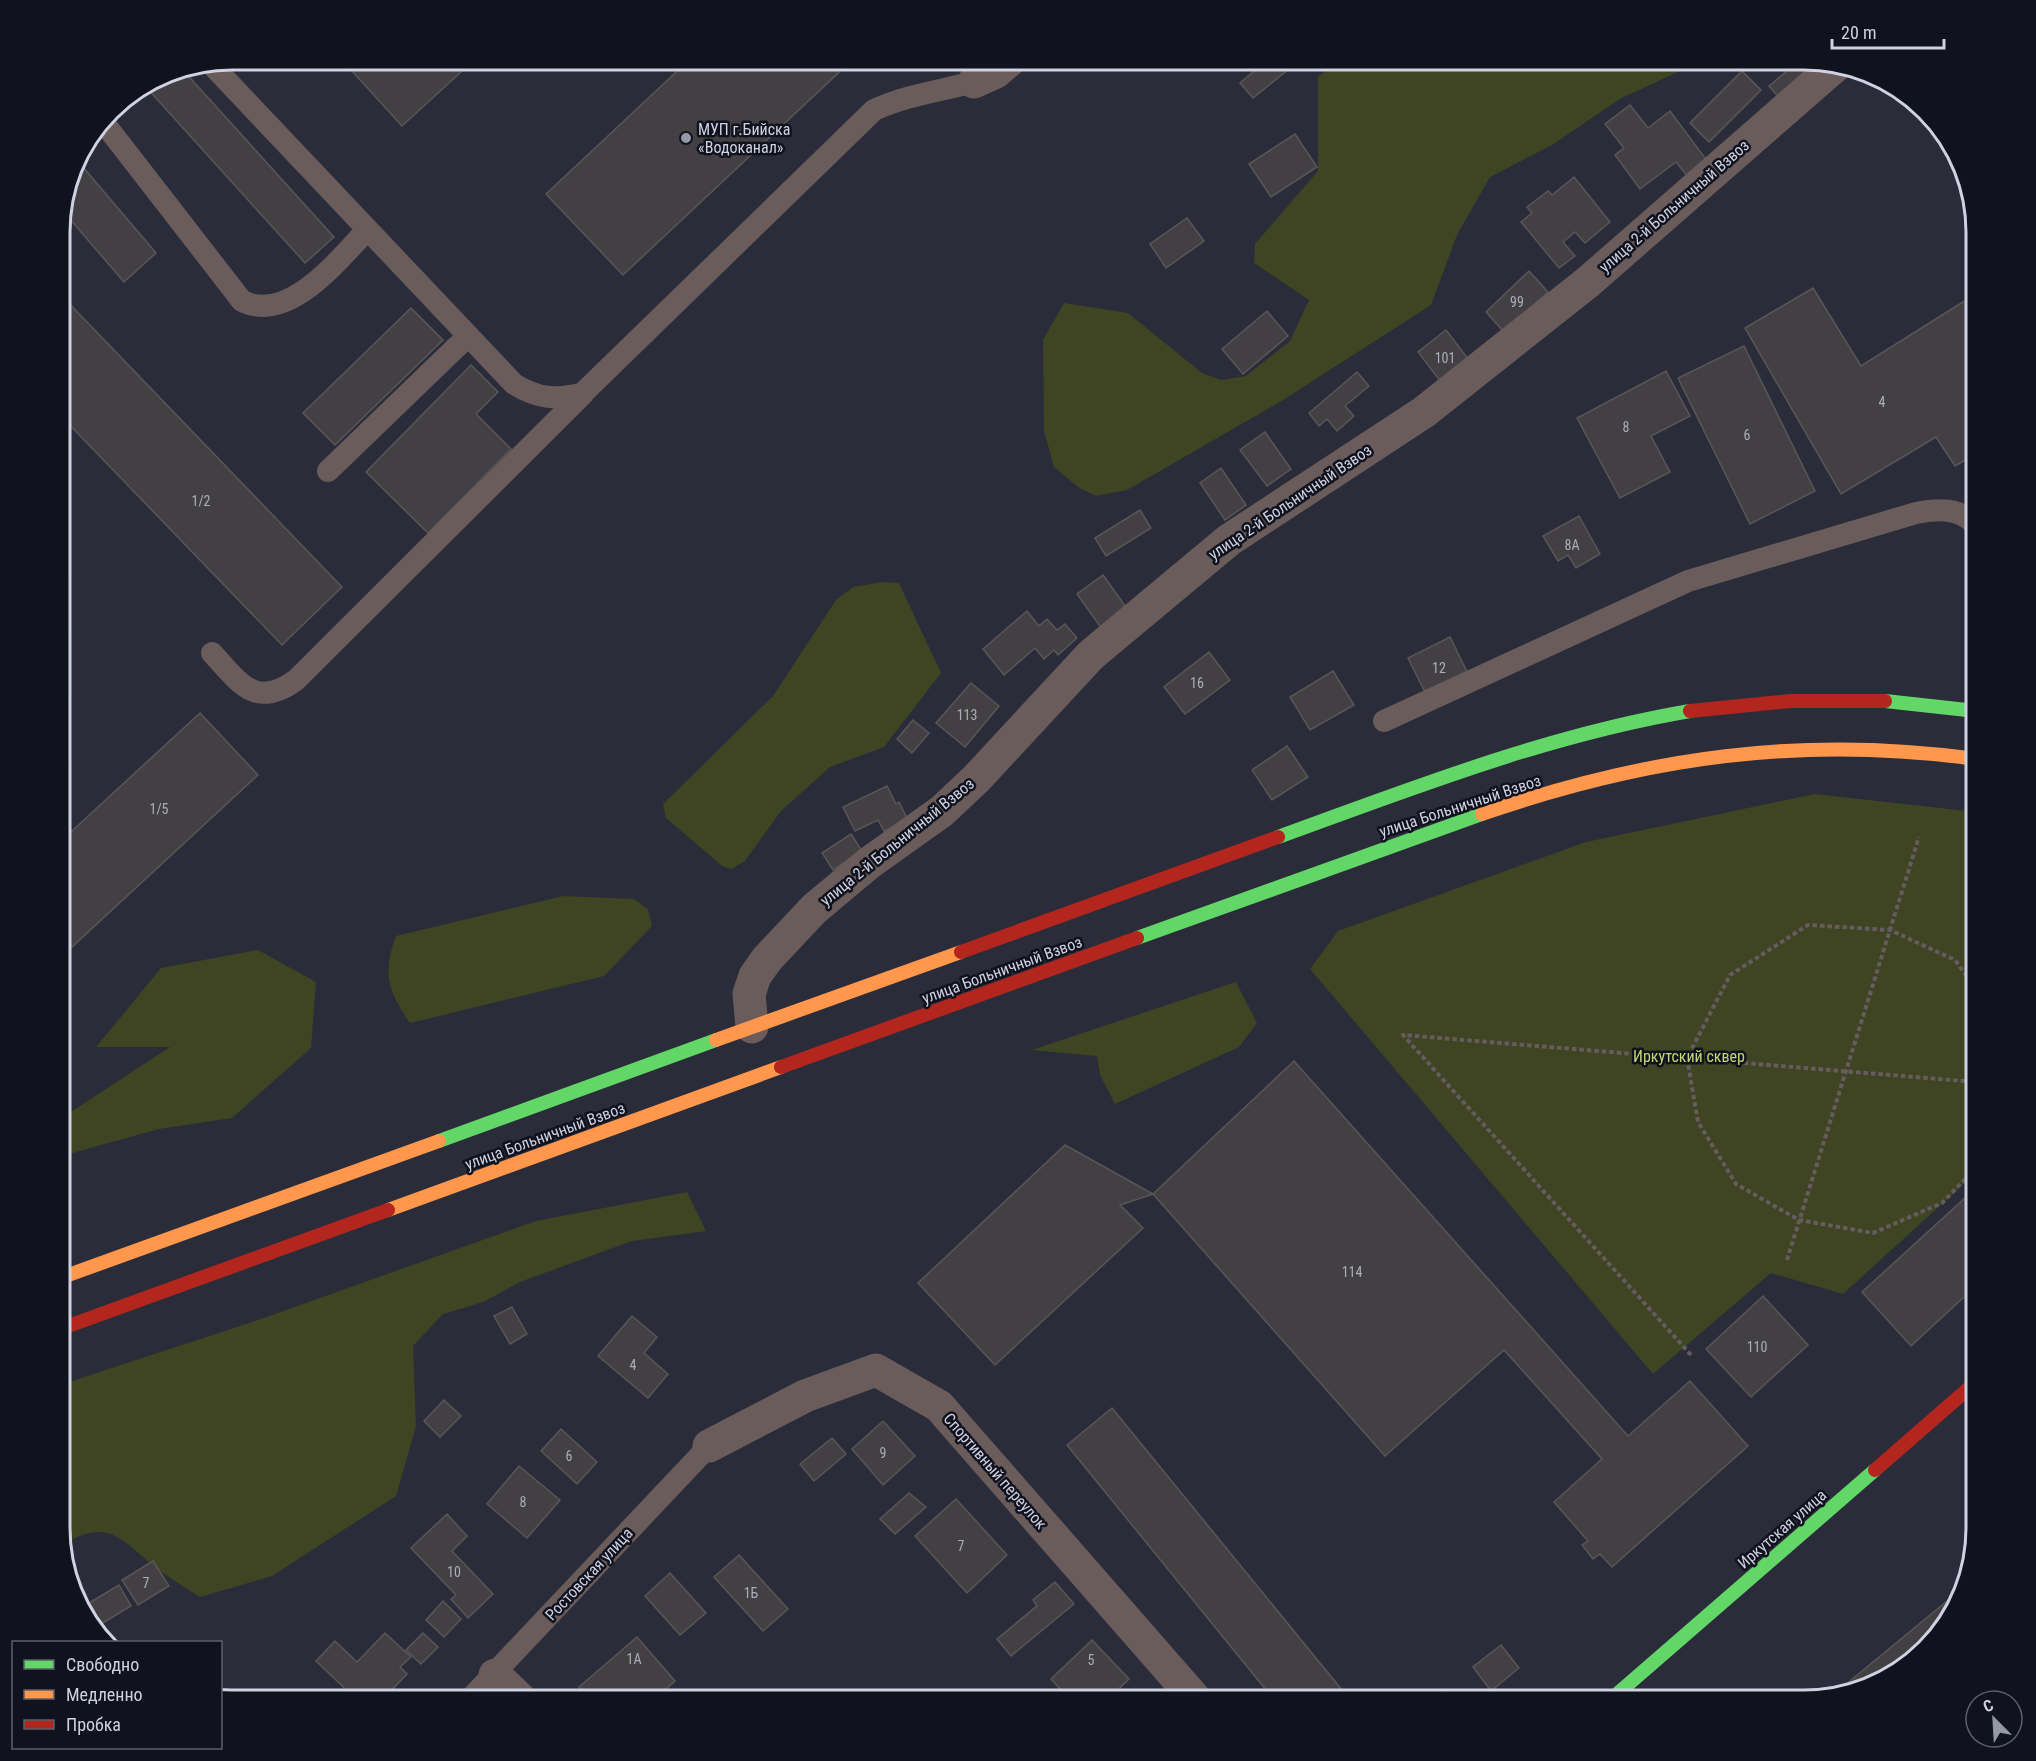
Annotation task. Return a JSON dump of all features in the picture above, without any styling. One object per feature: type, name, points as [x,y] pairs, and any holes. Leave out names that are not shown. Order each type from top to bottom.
[{"type":"main road","name":"улица Больничный Взвоз","points":[[71,1274],[1390,796],[1606,727],[1705,708],[1811,700],[1927,702],[1966,709]]},
{"type":"main road","name":"улица Больничный Взвоз","points":[[71,1325],[1406,841],[1617,773],[1711,755],[1812,747],[1922,750],[1966,757]]},
{"type":"main road","name":"Иркутская улица","points":[[1622,1690],[1966,1391]]},
{"type":"street","points":[[974,82],[998,70]]},
{"type":"street","name":"улица 2-й Больничный Взвоз","points":[[752,1027],[749,994],[755,976],[767,959],[814,909],[869,863],[942,811],[976,779],[1091,655],[1229,540],[1424,412],[1588,282],[1828,73]]},
{"type":"street","name":"Спортивный переулок","points":[[709,1446],[805,1396],[876,1370],[939,1406],[1187,1690]]},
{"type":"street","points":[[495,1675],[511,1690]]},
{"type":"lane","points":[[218,71],[514,384],[527,392],[546,398],[565,398],[584,393]]},
{"type":"lane","points":[[212,653],[246,689],[257,692],[284,689],[296,680],[584,393],[874,110],[897,99],[974,82]]},
{"type":"lane","points":[[109,129],[242,301],[253,307],[282,304],[320,279],[367,230]]},
{"type":"lane","points":[[328,471],[468,336]]},
{"type":"lane","points":[[1384,722],[1688,581],[1916,513],[1935,509],[1957,512],[1966,518]]},
{"type":"lane","name":"Ростовская улица","points":[[479,1690],[709,1446]]},
{"type":"path","points":[[1787,1260],[1919,837]]},
{"type":"path","points":[[1966,976],[1954,960],[1890,930],[1808,925],[1730,975],[1687,1058],[1698,1122],[1736,1184],[1799,1220],[1873,1233],[1942,1203],[1966,1178]]},
{"type":"path","points":[[1691,1355],[1403,1035],[1966,1081]]},
{"type":"green space","points":[[1328,70],[1682,70],[1620,99],[1552,145],[1490,177],[1457,235],[1431,305],[1280,402],[1127,490],[1096,496],[1078,487],[1054,467],[1044,431],[1043,340],[1064,303],[1128,313],[1202,373],[1221,380],[1246,376],[1290,341],[1309,300],[1254,263],[1255,244],[1318,171],[1318,76]]},
{"type":"green space","points":[[883,582],[899,583],[941,673],[884,747],[830,767],[781,811],[745,861],[731,869],[722,866],[666,818],[663,804],[773,696],[836,600],[853,587]]},
{"type":"green space","name":"Иркутский сквер","points":[[1815,794],[1966,811],[1966,1182],[1843,1294],[1771,1273],[1653,1374],[1310,969],[1338,931],[1586,842]]},
{"type":"green space","points":[[563,896],[634,899],[648,909],[652,926],[604,976],[410,1023],[389,982],[389,961],[396,936]]},
{"type":"green space","points":[[258,950],[316,982],[311,1048],[232,1118],[159,1129],[71,1153],[71,1112],[170,1047],[96,1047],[161,968]]},
{"type":"green space","points":[[1236,982],[1257,1023],[1239,1047],[1115,1104],[1100,1075],[1097,1056],[1032,1050]]},
{"type":"green space","points":[[687,1192],[706,1231],[632,1241],[520,1282],[483,1302],[443,1314],[413,1346],[416,1426],[396,1496],[272,1576],[200,1597],[162,1572],[119,1538],[100,1532],[89,1533],[71,1540],[71,1381],[261,1319],[536,1221]]},
{"type":"building","points":[[351,70],[463,70],[402,126]]},
{"type":"building","points":[[678,70],[841,70],[623,275],[546,194]]},
{"type":"building","points":[[1255,70],[1288,70],[1253,98],[1240,83]]},
{"type":"building","points":[[1788,70],[1814,71],[1816,73],[1783,102],[1769,86]]},
{"type":"building","points":[[1742,71],[1761,90],[1709,142],[1690,123]]},
{"type":"building","points":[[189,77],[334,237],[305,263],[151,92]]},
{"type":"building","points":[[1630,105],[1648,128],[1670,111],[1708,162],[1688,177],[1676,162],[1640,189],[1615,155],[1624,148],[1605,124]]},
{"type":"building","points":[[1295,134],[1317,167],[1271,197],[1249,164]]},
{"type":"building","points":[[84,168],[156,253],[124,282],[71,220],[76,191]]},
{"type":"building","points":[[1574,177],[1610,222],[1585,243],[1575,232],[1563,242],[1575,256],[1559,268],[1521,222],[1532,213],[1527,207],[1548,191],[1552,195]]},
{"type":"building","points":[[1187,218],[1204,241],[1166,268],[1150,244]]},
{"type":"building","points":[[1529,271],[1548,292],[1504,332],[1486,312]]},
{"type":"building","points":[[1813,288],[1861,366],[1966,300],[1966,460],[1955,466],[1936,437],[1841,494],[1745,328]]},
{"type":"building","points":[[71,305],[342,587],[282,645],[71,426]]},
{"type":"building","points":[[411,308],[443,340],[335,445],[303,413]]},
{"type":"building","points":[[1267,311],[1288,336],[1243,374],[1222,349]]},
{"type":"building","points":[[1446,330],[1472,364],[1444,386],[1418,352]]},
{"type":"building","points":[[1744,346],[1815,491],[1750,524],[1678,378]]},
{"type":"building","points":[[471,365],[498,392],[476,414],[511,449],[428,533],[366,472]]},
{"type":"building","points":[[1666,371],[1690,416],[1651,436],[1670,472],[1620,498],[1577,418]]},
{"type":"building","points":[[1357,372],[1369,386],[1345,406],[1354,416],[1337,431],[1327,419],[1319,426],[1309,413]]},
{"type":"building","points":[[1265,432],[1291,469],[1267,486],[1240,450]]},
{"type":"building","points":[[1221,468],[1246,505],[1225,520],[1200,483]]},
{"type":"building","points":[[1140,510],[1151,528],[1106,556],[1095,538]]},
{"type":"building","points":[[1579,516],[1600,554],[1576,568],[1568,555],[1558,561],[1543,536]]},
{"type":"building","points":[[1103,575],[1128,610],[1102,629],[1077,594]]},
{"type":"building","points":[[1027,611],[1039,626],[1047,619],[1057,630],[1065,624],[1077,638],[1058,655],[1054,650],[1044,659],[1035,648],[1004,675],[983,649]]},
{"type":"building","points":[[1450,637],[1470,678],[1428,698],[1408,658]]},
{"type":"building","points":[[1209,652],[1230,680],[1185,714],[1164,687]]},
{"type":"building","points":[[1333,671],[1354,705],[1310,730],[1290,697]]},
{"type":"building","points":[[971,683],[999,706],[965,747],[936,723]]},
{"type":"building","points":[[200,713],[258,775],[71,948],[71,832]]},
{"type":"building","points":[[913,720],[929,733],[912,753],[897,739]]},
{"type":"building","points":[[1287,746],[1308,777],[1272,800],[1252,770]]},
{"type":"building","points":[[887,786],[896,804],[899,802],[908,820],[884,831],[878,820],[855,831],[843,807]]},
{"type":"building","points":[[851,834],[862,851],[833,870],[822,853]]},
{"type":"building","points":[[1294,1061],[1628,1436],[1690,1381],[1748,1446],[1612,1567],[1600,1554],[1593,1559],[1582,1545],[1588,1541],[1554,1502],[1602,1459],[1504,1350],[1385,1456],[1153,1194]]},
{"type":"building","points":[[1065,1145],[1153,1194],[1120,1205],[1143,1228],[995,1365],[918,1283]]},
{"type":"building","points":[[1966,1197],[1966,1295],[1911,1346],[1862,1292]]},
{"type":"building","points":[[1763,1296],[1808,1345],[1751,1397],[1706,1349]]},
{"type":"building","points":[[512,1307],[527,1334],[510,1344],[494,1316]]},
{"type":"building","points":[[632,1316],[657,1337],[644,1353],[668,1374],[648,1398],[598,1356]]},
{"type":"building","points":[[444,1400],[461,1416],[440,1437],[424,1421]]},
{"type":"building","points":[[1112,1408],[1342,1690],[1266,1690],[1067,1445]]},
{"type":"building","points":[[883,1421],[915,1456],[883,1485],[852,1449]]},
{"type":"building","points":[[561,1429],[597,1462],[577,1484],[541,1451]]},
{"type":"building","points":[[832,1438],[846,1454],[814,1481],[800,1464]]},
{"type":"building","points":[[519,1466],[560,1500],[527,1538],[487,1504]]},
{"type":"building","points":[[909,1493],[926,1507],[895,1534],[880,1519]]},
{"type":"building","points":[[956,1499],[1007,1555],[967,1593],[915,1536]]},
{"type":"building","points":[[447,1514],[467,1536],[452,1551],[493,1594],[468,1618],[451,1599],[456,1595],[411,1548]]},
{"type":"building","points":[[739,1555],[788,1609],[763,1631],[714,1577]]},
{"type":"building","points":[[153,1561],[169,1586],[138,1605],[122,1580]]},
{"type":"building","points":[[670,1573],[706,1613],[680,1635],[645,1596]]},
{"type":"building","points":[[1055,1582],[1074,1604],[1011,1656],[997,1639],[1037,1606],[1033,1600]]},
{"type":"building","points":[[119,1585],[131,1606],[102,1624],[89,1603]]},
{"type":"building","points":[[1949,1599],[1932,1627],[1902,1657],[1875,1674],[1845,1685]]},
{"type":"building","points":[[443,1601],[461,1619],[444,1637],[426,1620]]},
{"type":"building","points":[[385,1633],[411,1657],[400,1667],[407,1674],[392,1690],[346,1690],[316,1661],[335,1641],[357,1662]]},
{"type":"building","points":[[423,1633],[438,1647],[421,1664],[406,1650]]},
{"type":"building","points":[[637,1637],[675,1681],[665,1690],[582,1690],[579,1687]]},
{"type":"building","points":[[1092,1640],[1129,1679],[1118,1690],[1061,1690],[1051,1679]]},
{"type":"building","points":[[1501,1645],[1519,1668],[1490,1690],[1473,1667]]},
{"type":"traffic: fast","points":[[1885,701],[1966,710]]},
{"type":"traffic: fast","points":[[1278,837],[1430,782],[1533,748],[1637,721],[1690,711]]},
{"type":"traffic: fast","points":[[1137,938],[1482,814]]},
{"type":"traffic: fast","points":[[439,1141],[716,1040]]},
{"type":"traffic: fast","points":[[1622,1690],[1875,1470]]},
{"type":"traffic: slow","points":[[1482,814],[1543,794],[1604,778],[1665,765],[1726,756],[1849,749],[1966,758]]},
{"type":"traffic: slow","points":[[716,1040],[961,952]]},
{"type":"traffic: slow","points":[[388,1210],[781,1067]]},
{"type":"traffic: slow","points":[[71,1274],[439,1141]]},
{"type":"traffic: jam","points":[[1690,711],[1790,701],[1885,701]]},
{"type":"traffic: jam","points":[[961,952],[1278,837]]},
{"type":"traffic: jam","points":[[781,1067],[1137,938]]},
{"type":"traffic: jam","points":[[71,1325],[388,1210]]},
{"type":"traffic: jam","points":[[1875,1470],[1966,1391]]},
{"type":"place","name":"МУП г.Бийска «Водоканал»","points":[[686,138]]}]
